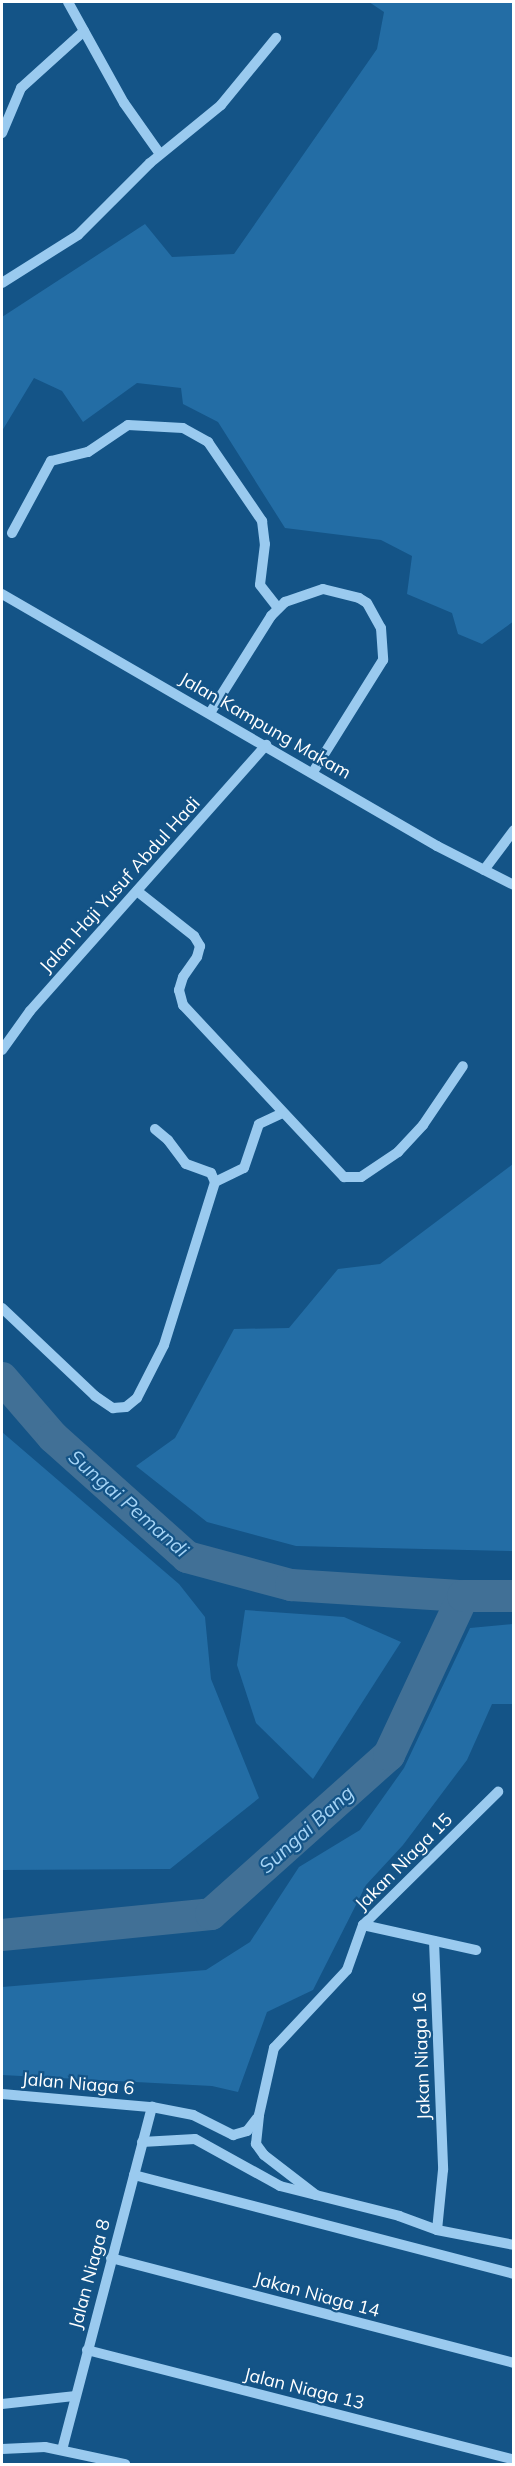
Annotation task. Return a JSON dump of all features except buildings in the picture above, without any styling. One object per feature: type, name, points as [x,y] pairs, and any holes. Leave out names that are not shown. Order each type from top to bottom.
[{"type":"street","points":[[68,2],[124,103],[160,154]]},
{"type":"street","points":[[2,133],[21,88],[84,31]]},
{"type":"street","points":[[2,283],[78,235],[160,154],[221,105],[276,38]]},
{"type":"street","points":[[12,533],[51,461],[88,452],[128,425],[163,424],[183,428],[208,442],[262,521],[265,544],[260,585],[278,608]]},
{"type":"street","points":[[210,713],[278,608],[310,592],[336,590],[367,603],[381,628],[384,649],[379,671],[313,771]]},
{"type":"street","name":"Jalan Kampung Makam","points":[[2,594],[513,885]]},
{"type":"street","name":"Jalan Haji Yusuf Abdul Hadi","points":[[2,1050],[30,1011],[266,745]]},
{"type":"street","points":[[484,870],[513,830]]},
{"type":"street","points":[[137,891],[194,936],[200,946],[198,957],[183,977],[179,990],[183,1005],[339,1174],[355,1179],[378,1167],[404,1145],[423,1125],[463,1066]]},
{"type":"street","points":[[215,1182],[243,1168],[259,1124],[283,1113]]},
{"type":"street","points":[[2,1308],[94,1396],[113,1408],[126,1407],[137,1398],[164,1346],[215,1182],[211,1173],[186,1164],[168,1140],[155,1129]]},
{"type":"street","name":"Jakan Niaga 15","points":[[316,2195],[259,2150],[259,2115],[274,2048],[347,1970],[363,1925],[498,1792]]},
{"type":"street","points":[[363,1925],[476,1950]]},
{"type":"street","name":"Jakan Niaga 16","points":[[434,1941],[443,2170],[437,2230]]},
{"type":"street","name":"Jalan Niaga 6","points":[[2,2094],[152,2107],[193,2115],[233,2135],[247,2131],[259,2115]]},
{"type":"street","name":"Jalan Niaga 8","points":[[62,2450],[74,2396],[152,2107]]},
{"type":"street","points":[[142,2142],[195,2139],[280,2186],[399,2216],[437,2230],[513,2245]]},
{"type":"street","points":[[134,2175],[513,2274]]},
{"type":"street","name":"Jakan Niaga 14","points":[[111,2258],[513,2363]]},
{"type":"street","name":"Jalan Niaga 13","points":[[87,2350],[513,2460]]},
{"type":"street","points":[[2,2404],[74,2396]]},
{"type":"street","points":[[2,2449],[62,2450],[125,2464]]},
{"type":"shaded area","points":[[369,2],[513,2],[514,621],[482,644],[458,634],[452,613],[407,594],[412,556],[381,540],[285,528],[218,422],[183,404],[181,388],[137,383],[83,422],[62,391],[34,378],[2,431],[2,317],[145,224],[172,257],[234,254],[377,49],[384,12]]},
{"type":"shaded area","points":[[513,1164],[513,1551],[296,1546],[207,1522],[136,1466],[175,1438],[234,1329],[289,1328],[338,1269],[380,1264]]},
{"type":"shaded area","points":[[2,1432],[179,1584],[205,1617],[211,1679],[259,1798],[170,1869],[2,1870]]},
{"type":"shaded area","points":[[245,1610],[344,1617],[401,1642],[313,1779],[256,1723],[237,1665]]},
{"type":"shaded area","points":[[513,1624],[513,1704],[492,1704],[467,1760],[403,1845],[366,1885],[313,1990],[267,2012],[238,2092],[212,2086],[2,2075],[2,1987],[206,1970],[250,1942],[299,1867],[360,1830],[404,1768],[470,1628]]},
{"type":"waterway","name":"Sungai Pemandi","points":[[2,1378],[53,1437],[187,1557],[291,1585],[463,1596]]},
{"type":"waterway","name":"Sungai Bang","points":[[2,1935],[211,1914],[389,1755],[463,1596],[514,1596]]}]
